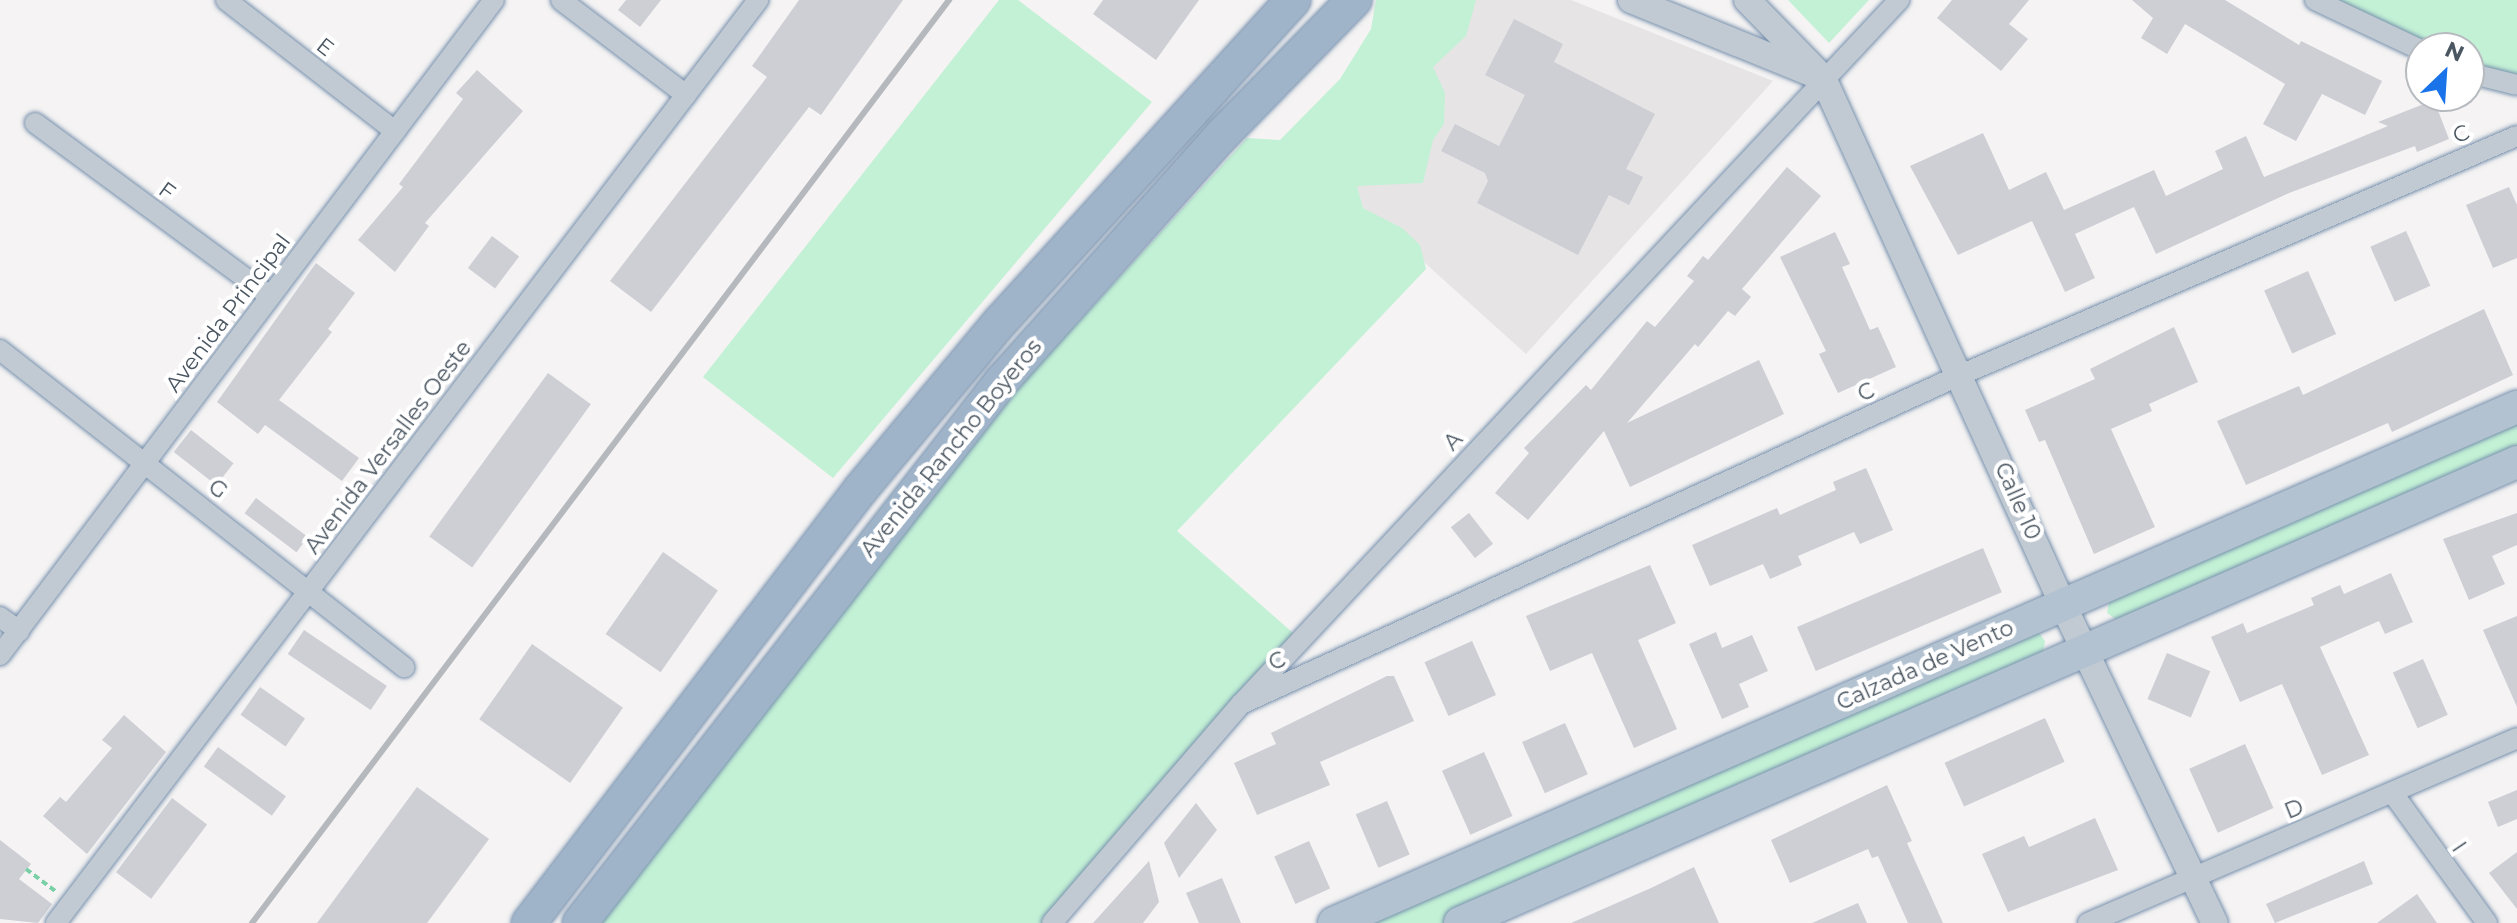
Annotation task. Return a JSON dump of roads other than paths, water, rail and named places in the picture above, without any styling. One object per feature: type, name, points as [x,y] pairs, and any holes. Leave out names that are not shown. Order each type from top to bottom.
[{"type":"highway","name":"Avenida Rancho Boyeros","points":[[529,923],[860,490],[1001,321],[1293,0]]},
{"type":"highway","name":"Avenida Rancho Boyeros","points":[[580,923],[1002,381],[1222,135],[1354,0]]},
{"type":"main road","name":"Calzada de Vento","points":[[1334,923],[2517,407]]},
{"type":"main road","points":[[1460,923],[2517,462]]},
{"type":"street","name":"E","points":[[226,0],[395,131]]},
{"type":"street","name":"Avenida Principal","points":[[0,655],[494,0]]},
{"type":"street","points":[[561,0],[686,95]]},
{"type":"street","name":"Avenida Versalles Oeste","points":[[56,923],[758,0]]},
{"type":"street","points":[[1631,0],[1823,78]]},
{"type":"street","name":"Calle 10","points":[[1747,0],[1823,78],[1963,375],[2063,605],[2215,923]]},
{"type":"street","name":"A","points":[[1052,923],[1241,704],[1899,0]]},
{"type":"street","points":[[2315,0],[2405,42]]},
{"type":"street","points":[[2485,77],[2517,85]]},
{"type":"street","name":"F","points":[[35,123],[270,296]]},
{"type":"street","name":"C","points":[[1241,704],[1963,375],[2517,136]]},
{"type":"street","name":"G","points":[[0,350],[404,667]]},
{"type":"street","points":[[0,617],[19,631]]},
{"type":"street","name":"D","points":[[2088,923],[2193,876],[2394,795],[2517,738]]},
{"type":"street","name":"I","points":[[2394,795],[2487,923]]},
{"type":"railway","points":[[252,923],[949,0]]}]
